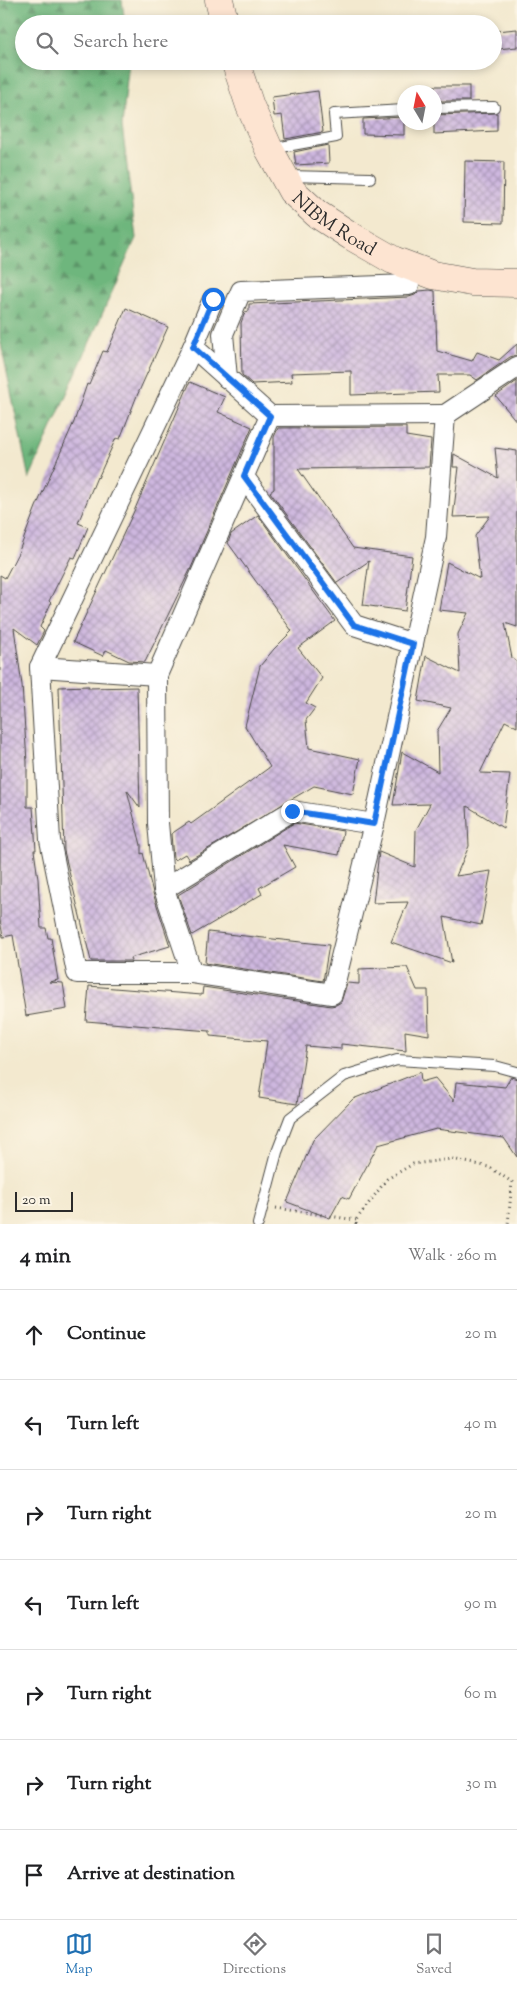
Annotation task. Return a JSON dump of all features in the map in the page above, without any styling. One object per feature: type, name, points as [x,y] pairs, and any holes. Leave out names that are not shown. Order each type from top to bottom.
[{"type":"main road","points":[[219,0],[223,15]]},
{"type":"main road","name":"NIBM Road","points":[[238,70],[250,106],[292,191],[318,214],[350,236],[392,260],[433,275],[472,282],[517,283]]},
{"type":"street","points":[[227,378],[224,334],[241,291],[408,286]]},
{"type":"street","points":[[213,299],[193,347],[40,667],[50,840],[77,972],[192,973],[332,994],[374,824],[436,537],[445,415]]},
{"type":"street","points":[[193,347],[270,416],[445,415],[517,368]]},
{"type":"street","points":[[192,973],[164,889],[158,823],[157,675],[270,416]]},
{"type":"street","points":[[244,476],[354,625],[413,644]]},
{"type":"street","points":[[40,667],[157,675]]},
{"type":"street","points":[[164,889],[292,811],[374,824]]},
{"type":"lane","points":[[442,108],[494,107]]},
{"type":"lane","points":[[270,149],[336,137],[334,114],[397,110]]},
{"type":"lane","points":[[284,176],[370,178]]},
{"type":"lane","points":[[258,1224],[277,1152],[290,1118],[344,1076],[397,1060],[495,1066],[517,1072]]},
{"type":"path","points":[[263,1206],[356,1222],[387,1179],[413,1164],[452,1159],[489,1166],[512,1182],[508,1224]]},
{"type":"green space","points":[[0,0],[122,0],[124,15],[15,15],[15,70],[128,70],[122,126],[136,238],[29,479],[0,339]]},
{"type":"building","points":[[517,29],[517,47],[502,49],[502,30]]},
{"type":"building","points":[[442,86],[469,86],[469,101],[442,101]]},
{"type":"building","points":[[318,91],[323,132],[285,139],[282,115],[274,116],[272,97]]},
{"type":"building","points":[[497,113],[497,131],[434,134],[434,130],[442,130],[442,115]]},
{"type":"building","points":[[397,117],[397,130],[404,130],[404,135],[363,134],[363,119]]},
{"type":"building","points":[[328,145],[329,163],[296,165],[294,152]]},
{"type":"building","points":[[465,161],[504,162],[503,223],[464,222]]},
{"type":"building","points":[[419,291],[435,291],[437,351],[472,361],[477,352],[499,360],[517,344],[517,355],[510,357],[477,380],[470,375],[438,375],[439,392],[351,395],[351,371],[291,373],[292,382],[252,384],[242,375],[241,323],[245,312],[249,311],[249,304],[409,297]]},
{"type":"building","points":[[126,308],[168,327],[120,439],[116,438],[78,523],[88,527],[75,558],[71,557],[49,601],[51,603],[40,627],[44,631],[37,645],[14,628],[22,685],[27,762],[27,807],[33,807],[36,850],[34,850],[41,928],[46,928],[48,938],[51,938],[58,980],[49,982],[63,983],[67,1009],[26,1016],[13,935],[3,937],[0,920],[0,575],[5,578],[19,551],[36,507],[74,422],[87,384],[89,385],[103,351],[107,352]]},
{"type":"building","points":[[517,381],[517,422],[496,396]]},
{"type":"building","points":[[190,382],[225,397],[218,412],[252,427],[191,568],[145,662],[129,661],[106,650],[103,656],[73,642],[135,509]]},
{"type":"building","points":[[406,427],[406,436],[431,440],[429,467],[298,469],[353,548],[412,556],[405,611],[363,605],[369,561],[337,583],[270,492],[274,489],[274,437],[278,428]]},
{"type":"building","points":[[495,448],[517,451],[517,627],[505,623],[512,658],[517,662],[517,727],[505,721],[480,773],[510,774],[503,828],[467,806],[469,846],[456,876],[491,871],[481,925],[444,917],[452,963],[391,942],[408,902],[373,903],[379,852],[415,867],[416,830],[430,804],[393,805],[402,752],[438,772],[437,731],[451,708],[418,701],[426,656],[460,673],[458,634],[468,613],[439,610],[447,562],[480,579],[475,536],[490,516],[453,517],[459,467],[453,467],[454,454],[498,478]]},
{"type":"building","points":[[258,515],[335,621],[298,648],[322,678],[306,703],[315,708],[306,720],[309,748],[360,759],[353,794],[314,786],[189,860],[185,854],[175,860],[173,858],[171,834],[189,822],[191,824],[270,767],[245,726],[260,666],[292,631],[228,543],[231,534]]},
{"type":"building","points":[[89,686],[88,688],[137,687],[140,808],[127,790],[141,845],[141,854],[143,853],[153,893],[170,946],[130,958],[131,961],[91,961],[64,851],[59,687]]},
{"type":"building","points":[[294,823],[343,831],[339,855],[283,845],[295,867],[259,888],[262,894],[192,935],[178,895]]},
{"type":"building","points":[[208,932],[329,945],[323,981],[205,963]]},
{"type":"building","points":[[407,967],[417,990],[428,990],[429,1035],[405,1031],[406,1051],[341,1044],[341,1049],[306,1046],[297,1104],[259,1098],[267,1041],[210,1036],[210,1031],[86,1021],[89,986],[202,995],[203,987],[331,1006],[341,1002],[347,983],[359,984],[359,969]]},
{"type":"building","points":[[420,1072],[421,1082],[435,1078],[454,1101],[456,1082],[505,1087],[511,1077],[517,1079],[517,1157],[504,1138],[436,1129],[378,1145],[349,1199],[342,1196],[330,1218],[287,1202],[313,1140],[353,1099]]},
{"type":"route","points":[[213,299],[193,347],[270,416],[244,476],[354,625],[413,644],[374,824],[292,811]]}]
